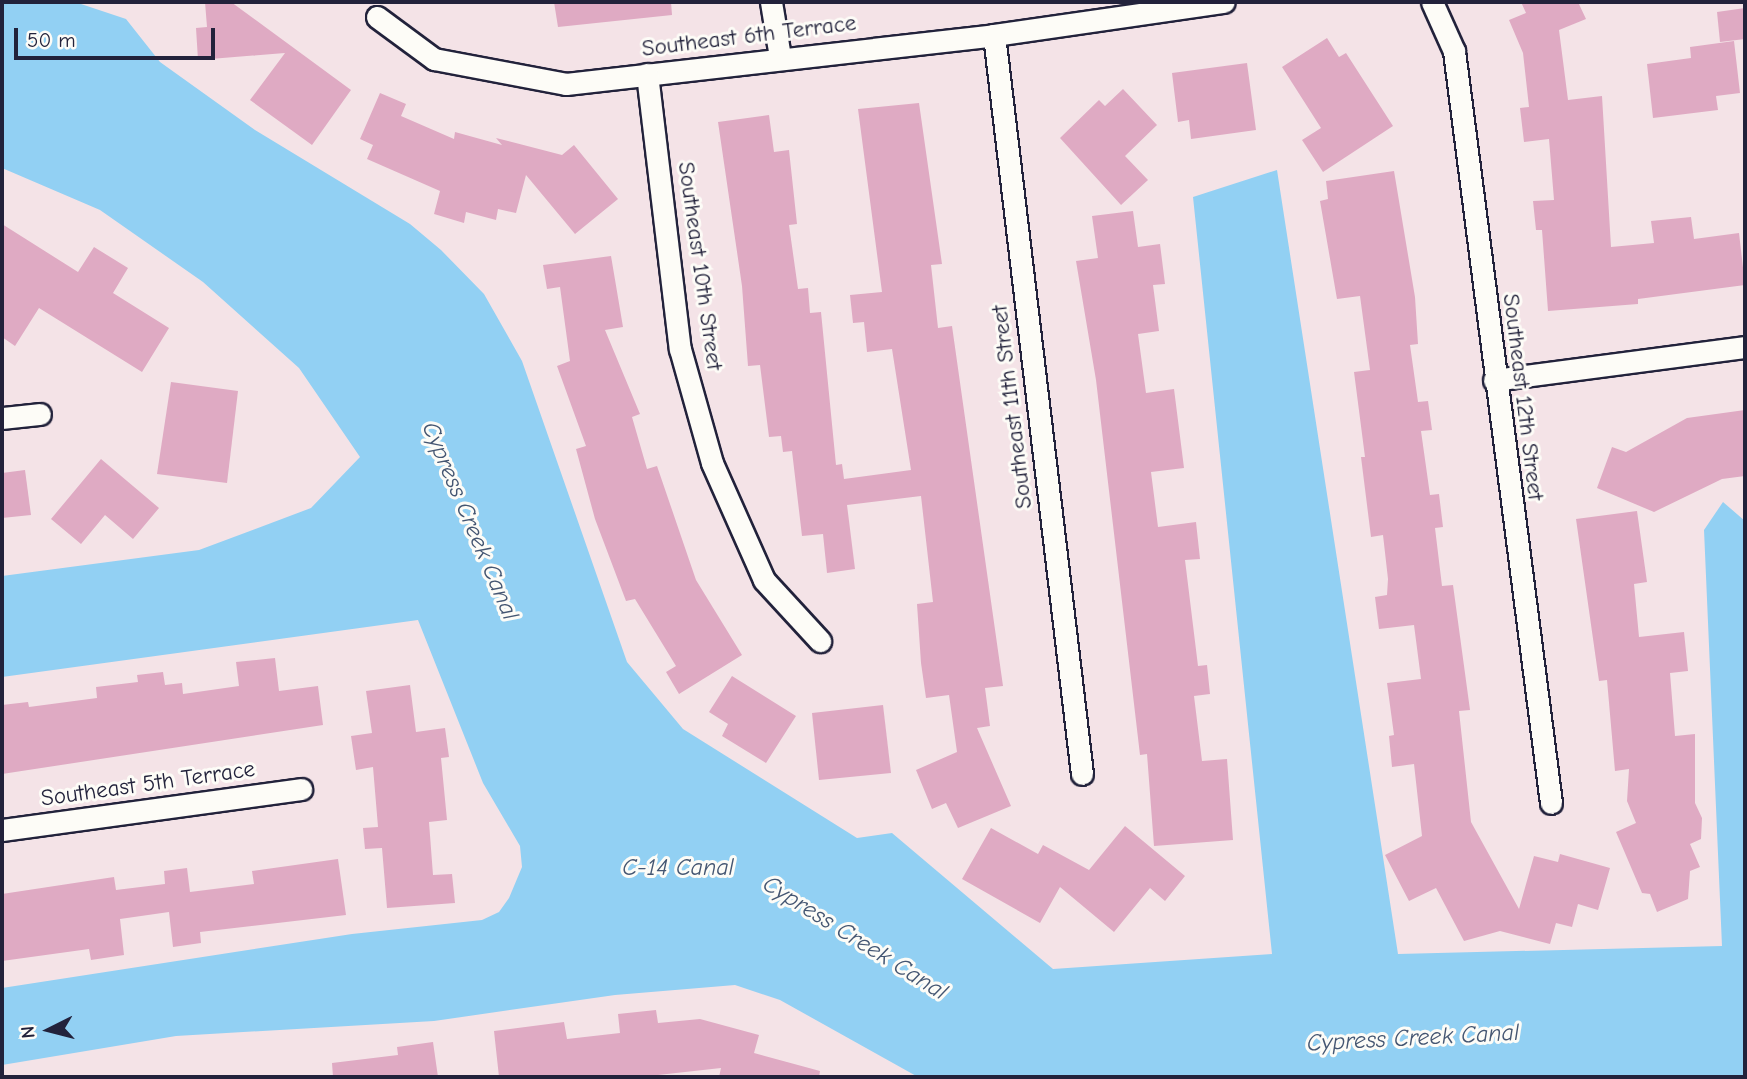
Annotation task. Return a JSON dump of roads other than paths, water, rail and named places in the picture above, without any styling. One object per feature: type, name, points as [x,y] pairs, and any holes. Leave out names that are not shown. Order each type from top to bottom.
[{"type":"street","points":[[771,2],[780,57]]},
{"type":"street","name":"Southeast 6th Terrace","points":[[377,17],[434,59],[566,84],[994,34],[1224,2]]},
{"type":"street","name":"Southeast 12th Street","points":[[1432,2],[1454,51],[1494,380],[1551,803]]},
{"type":"street","name":"Southeast 11th Street","points":[[994,34],[1082,774]]},
{"type":"street","name":"Southeast 10th Street","points":[[647,74],[680,349],[712,463],[764,580],[820,641]]},
{"type":"street","points":[[1494,380],[1745,347]]},
{"type":"street","points":[[2,418],[40,414]]},
{"type":"street","name":"Southeast 5th Terrace","points":[[2,830],[301,789]]},
{"type":"water","name":"C-14 Canal","points":[[2,2],[75,2],[126,19],[160,62],[255,130],[410,224],[441,250],[484,294],[522,361],[627,662],[683,729],[857,838],[892,833],[1053,969],[1272,954],[1193,197],[1277,170],[1398,954],[1722,946],[1704,530],[1723,502],[1745,521],[1745,1077],[918,1077],[780,1000],[735,985],[615,995],[434,1021],[176,1036],[2,1065],[2,988],[352,934],[482,920],[499,912],[509,898],[522,867],[520,846],[483,783],[418,620],[2,677],[2,576],[199,550],[311,508],[360,457],[299,368],[203,282],[100,210],[2,168]]},
{"type":"water label","name":"Cypress Creek Canal","points":[[470,521]]},
{"type":"water label","name":"Cypress Creek Canal","points":[[855,938]]},
{"type":"water label","name":"Cypress Creek Canal","points":[[1413,1038]]}]
